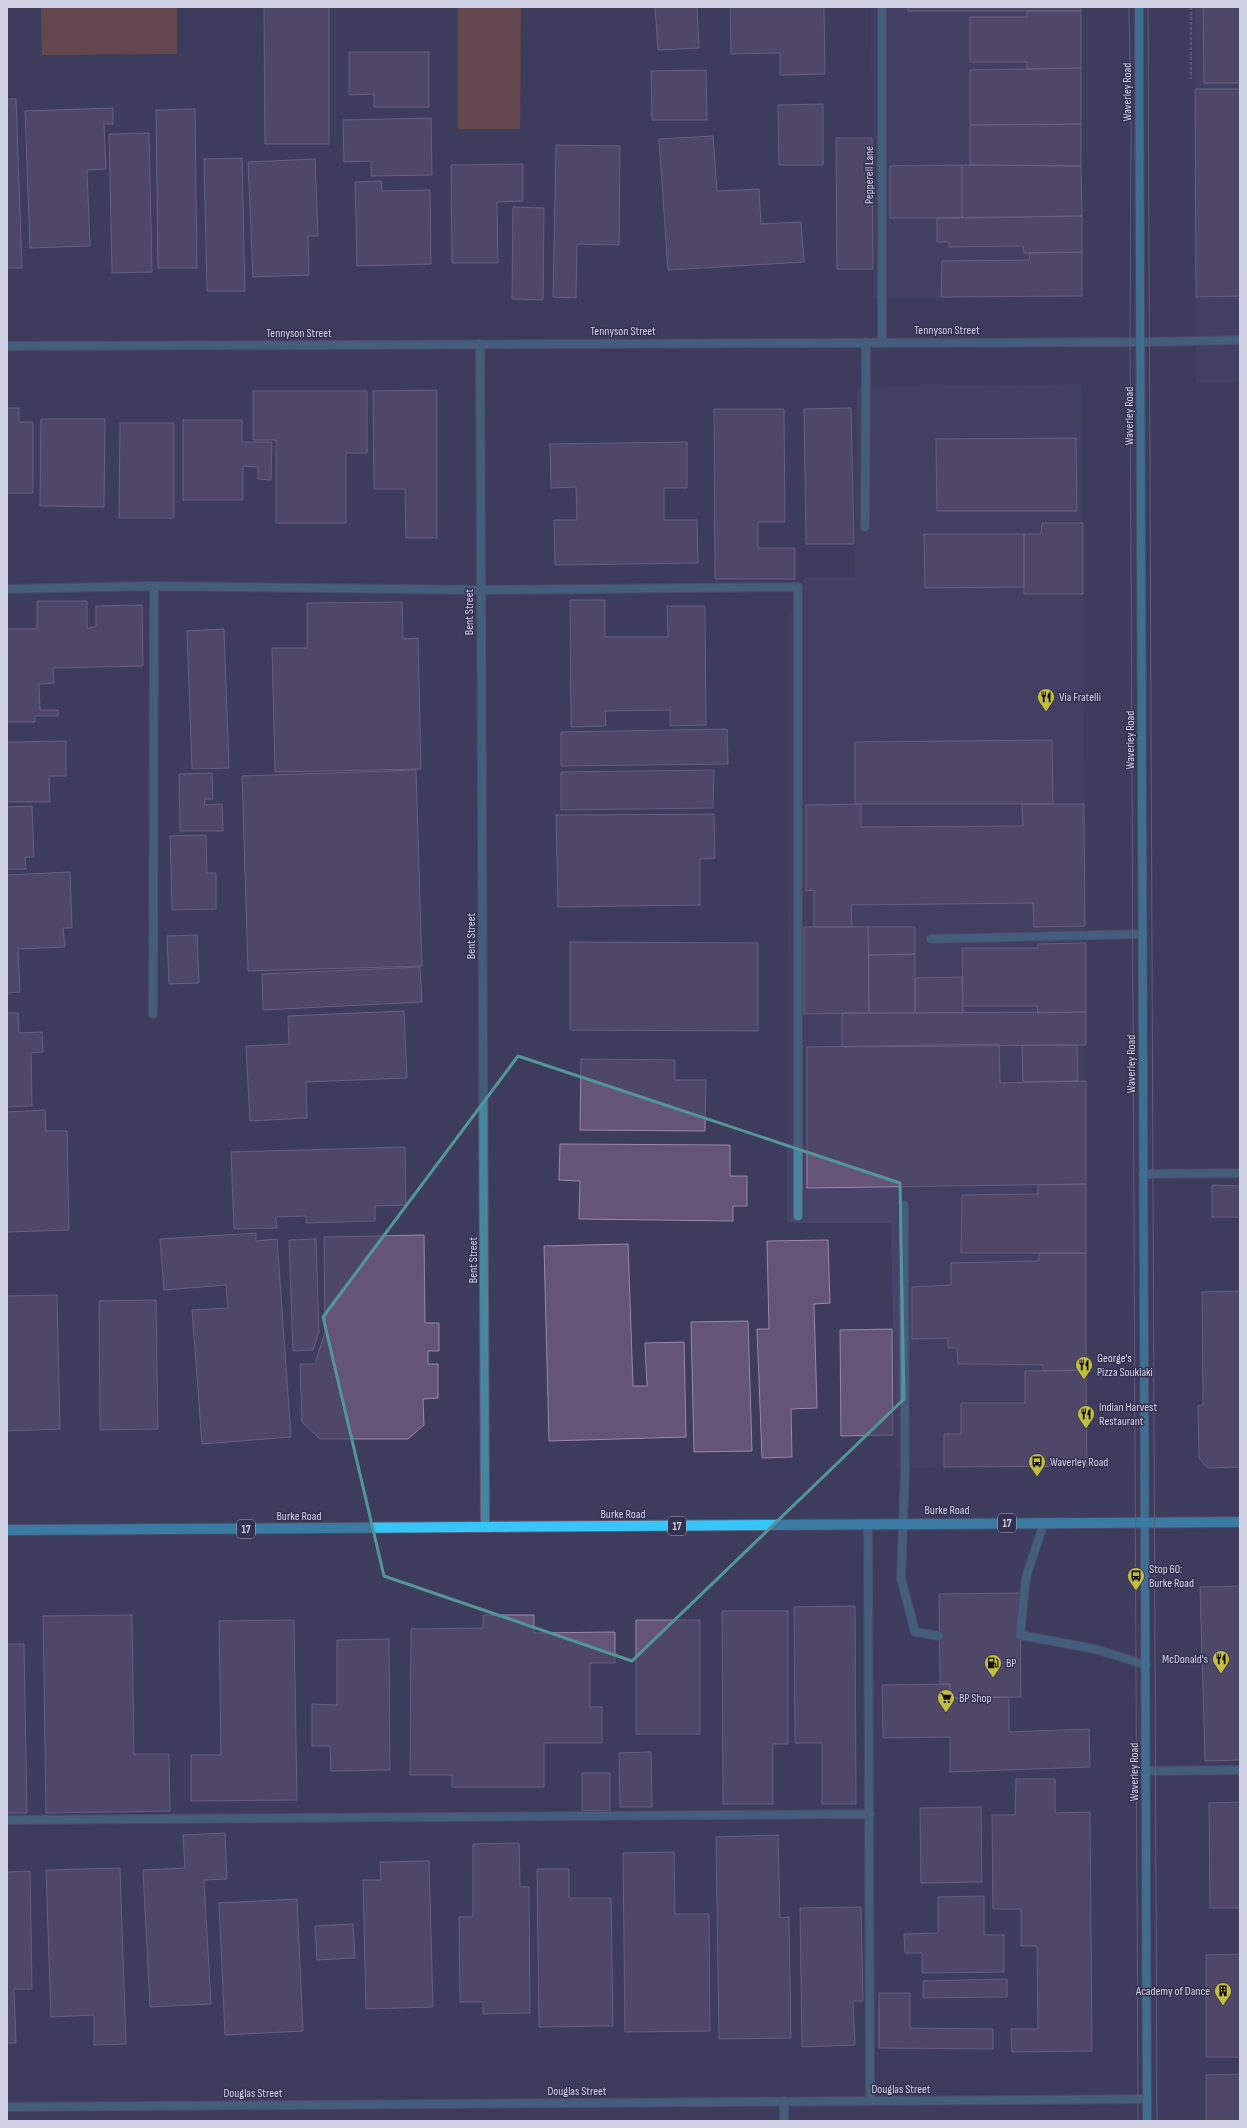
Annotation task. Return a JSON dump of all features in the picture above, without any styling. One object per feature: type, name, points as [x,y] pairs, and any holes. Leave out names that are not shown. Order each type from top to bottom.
[{"type":"main road","name":"Waverley Road","points":[[1139,7],[1147,2121]]},
{"type":"main road","name":"Burke Road","points":[[7,1530],[1240,1522]]},
{"type":"street","name":"Pepperell Lane","points":[[882,7],[882,342]]},
{"type":"street","name":"Tennyson Street","points":[[7,346],[1140,342],[1240,340]]},
{"type":"street","points":[[865,527],[866,342]]},
{"type":"street","name":"Bent Street","points":[[480,344],[485,1528]]},
{"type":"street","points":[[153,1014],[154,586]]},
{"type":"street","points":[[7,589],[154,586],[481,590],[798,587],[798,1216]]},
{"type":"street","points":[[931,939],[1143,934]]},
{"type":"street","points":[[1143,1174],[1240,1173]]},
{"type":"street","points":[[904,1205],[904,1524],[901,1578],[915,1632],[940,1636]]},
{"type":"street","points":[[1044,1523],[1026,1577],[1020,1635],[1094,1649],[1146,1665]]},
{"type":"street","points":[[868,1525],[870,2101]]},
{"type":"street","points":[[1146,1770],[1240,1770]]},
{"type":"street","points":[[7,1820],[870,1814]]},
{"type":"street","name":"Douglas Street","points":[[7,2106],[1147,2099]]},
{"type":"street","points":[[784,2101],[784,2121]]},
{"type":"path","points":[[1191,7],[1191,79]]},
{"type":"highlighted area","points":[[518,1056],[900,1183],[904,1399],[632,1661],[384,1576],[323,1317]]},
{"type":"shaded area","points":[[41,7],[177,7],[177,54],[42,55]]},
{"type":"shaded area","points":[[458,7],[521,7],[520,129],[458,129]]},
{"type":"shaded area","points":[[871,7],[1081,7],[1082,296],[873,299]]},
{"type":"shaded area","points":[[1195,7],[1240,7],[1240,383],[1196,383]]},
{"type":"shaded area","points":[[1082,384],[1087,1466],[896,1468],[891,1223],[787,1223],[788,614],[805,577],[854,577],[857,387]]},
{"type":"building","points":[[264,7],[329,7],[329,144],[265,144]]},
{"type":"building","points":[[655,7],[697,7],[699,48],[658,50]]},
{"type":"building","points":[[730,7],[824,7],[825,74],[780,75],[780,53],[731,54]]},
{"type":"building","points":[[908,7],[1081,7],[1081,11],[908,11]]},
{"type":"building","points":[[1203,7],[1240,7],[1240,83],[1204,83]]},
{"type":"building","points":[[1027,11],[1081,11],[1081,68],[1027,69],[1027,62],[970,62],[970,17],[1027,17]]},
{"type":"building","points":[[349,52],[429,52],[429,107],[374,107],[374,94],[349,95]]},
{"type":"building","points":[[1081,68],[1081,124],[970,125],[970,70]]},
{"type":"building","points":[[706,70],[707,120],[652,120],[651,71]]},
{"type":"building","points":[[1195,89],[1240,89],[1240,296],[1196,297]]},
{"type":"building","points":[[7,99],[16,99],[22,268],[7,268]]},
{"type":"building","points":[[823,104],[823,165],[779,165],[778,105]]},
{"type":"building","points":[[113,108],[113,124],[104,124],[106,169],[87,170],[90,246],[30,248],[25,111]]},
{"type":"building","points":[[195,109],[197,268],[158,268],[156,110]]},
{"type":"building","points":[[431,118],[432,175],[371,176],[371,161],[344,162],[343,120]]},
{"type":"building","points":[[1081,124],[1081,166],[970,165],[970,125]]},
{"type":"building","points":[[149,133],[152,272],[112,273],[109,134]]},
{"type":"building","points":[[713,136],[717,191],[759,189],[761,224],[801,222],[804,262],[668,270],[659,139]]},
{"type":"building","points":[[836,138],[872,138],[873,269],[837,269]]},
{"type":"building","points":[[556,145],[620,146],[619,245],[577,244],[576,298],[553,297]]},
{"type":"building","points":[[242,158],[245,291],[207,291],[204,159]]},
{"type":"building","points":[[315,159],[318,236],[308,236],[309,275],[253,277],[248,162]]},
{"type":"building","points":[[523,164],[523,201],[497,202],[498,263],[452,263],[451,165]]},
{"type":"building","points":[[962,165],[962,218],[890,218],[890,166]]},
{"type":"building","points":[[962,165],[1081,166],[1082,216],[962,218]]},
{"type":"building","points":[[381,181],[382,191],[430,190],[431,264],[357,266],[355,182]]},
{"type":"building","points":[[513,207],[544,208],[543,300],[512,299]]},
{"type":"building","points":[[1082,216],[1082,252],[1024,253],[1023,246],[949,247],[949,242],[937,242],[937,218]]},
{"type":"building","points":[[1082,252],[1082,296],[941,297],[942,261],[1029,260],[1030,253]]},
{"type":"building","points":[[437,390],[437,538],[406,538],[405,489],[374,489],[373,391]]},
{"type":"building","points":[[253,391],[367,391],[367,453],[346,453],[346,523],[276,523],[276,440],[253,440]]},
{"type":"building","points":[[7,408],[19,408],[19,422],[33,422],[33,493],[7,493]]},
{"type":"building","points":[[851,408],[854,544],[806,544],[804,409]]},
{"type":"building","points":[[714,409],[784,409],[785,522],[758,522],[758,548],[795,548],[795,579],[715,579]]},
{"type":"building","points":[[41,419],[105,419],[104,507],[40,506]]},
{"type":"building","points":[[183,420],[242,420],[242,442],[272,442],[271,480],[258,479],[258,467],[243,466],[243,500],[183,500]]},
{"type":"building","points":[[120,423],[174,423],[174,518],[119,518]]},
{"type":"building","points":[[1076,438],[1077,511],[937,511],[936,439]]},
{"type":"building","points":[[687,442],[687,488],[664,488],[664,520],[697,520],[698,563],[555,565],[554,520],[577,520],[576,487],[551,488],[550,444]]},
{"type":"building","points":[[1042,523],[1083,523],[1083,594],[1024,594],[1024,534],[1041,534]]},
{"type":"building","points":[[924,534],[1024,534],[1024,587],[925,588]]},
{"type":"building","points":[[570,600],[605,600],[605,637],[668,637],[667,606],[705,606],[706,725],[670,726],[670,710],[605,711],[606,726],[571,727]]},
{"type":"building","points":[[37,601],[87,601],[87,629],[96,626],[96,606],[142,605],[143,666],[53,668],[54,683],[39,684],[40,710],[58,710],[58,716],[35,716],[35,722],[7,722],[7,629],[37,629]]},
{"type":"building","points":[[402,602],[403,639],[418,638],[421,769],[275,772],[272,648],[307,648],[307,603]]},
{"type":"building","points":[[224,629],[229,768],[192,769],[187,631]]},
{"type":"building","points":[[727,729],[728,764],[561,766],[561,732]]},
{"type":"building","points":[[1052,740],[1053,804],[855,804],[855,742]]},
{"type":"building","points":[[66,741],[66,776],[49,776],[50,802],[7,802],[7,742]]},
{"type":"building","points":[[416,770],[422,966],[248,971],[242,776]]},
{"type":"building","points":[[714,770],[713,808],[561,810],[561,772]]},
{"type":"building","points":[[212,773],[213,799],[205,799],[204,805],[222,804],[223,831],[180,831],[179,774]]},
{"type":"building","points":[[861,804],[861,827],[1023,826],[1022,804],[1084,804],[1085,926],[1034,927],[1033,903],[851,905],[852,927],[814,927],[814,890],[806,891],[806,805]]},
{"type":"building","points":[[32,806],[34,857],[25,857],[26,869],[7,869],[7,807]]},
{"type":"building","points":[[714,814],[715,858],[700,859],[700,905],[558,907],[556,815]]},
{"type":"building","points":[[206,835],[207,873],[216,873],[216,909],[172,910],[170,836]]},
{"type":"building","points":[[70,872],[72,928],[63,928],[65,947],[18,949],[20,992],[7,993],[7,875]]},
{"type":"building","points":[[804,927],[868,927],[869,1013],[804,1014]]},
{"type":"building","points":[[868,927],[915,927],[915,954],[869,955]]},
{"type":"building","points":[[197,935],[199,983],[169,984],[167,936]]},
{"type":"building","points":[[570,942],[758,943],[758,1031],[570,1030]]},
{"type":"building","points":[[1086,943],[1086,1012],[1038,1013],[1037,1006],[963,1006],[962,948],[1038,948],[1038,944]]},
{"type":"building","points":[[915,954],[915,1013],[869,1013],[869,955]]},
{"type":"building","points":[[420,967],[422,1002],[263,1010],[262,974]]},
{"type":"building","points":[[962,977],[963,1013],[915,1013],[915,978]]},
{"type":"building","points":[[404,1011],[407,1078],[306,1082],[307,1118],[250,1121],[246,1046],[289,1044],[288,1016]]},
{"type":"building","points":[[1086,1012],[1086,1045],[842,1047],[842,1013]]},
{"type":"building","points":[[7,1013],[18,1013],[19,1033],[42,1032],[43,1052],[31,1053],[32,1106],[7,1107]]},
{"type":"building","points":[[999,1044],[1000,1083],[1086,1081],[1086,1184],[807,1188],[807,1047]]},
{"type":"building","points":[[1022,1045],[1077,1045],[1078,1081],[1023,1082]]},
{"type":"building","points":[[581,1059],[675,1060],[675,1080],[706,1080],[705,1131],[580,1130]]},
{"type":"building","points":[[45,1110],[46,1131],[67,1131],[69,1230],[7,1232],[7,1112]]},
{"type":"building","points":[[560,1144],[730,1145],[730,1176],[747,1176],[747,1206],[733,1206],[733,1221],[579,1219],[580,1181],[559,1180]]},
{"type":"building","points":[[405,1147],[406,1205],[375,1206],[375,1221],[306,1223],[306,1216],[276,1217],[277,1228],[234,1229],[231,1152]]},
{"type":"building","points":[[1086,1184],[1086,1253],[961,1253],[962,1195],[1038,1194],[1038,1185]]},
{"type":"building","points":[[1212,1185],[1240,1186],[1240,1217],[1212,1217]]},
{"type":"building","points":[[256,1233],[256,1241],[277,1239],[291,1437],[202,1444],[192,1310],[228,1308],[226,1285],[164,1290],[160,1239]]},
{"type":"building","points":[[424,1235],[425,1323],[439,1323],[439,1351],[428,1351],[428,1364],[438,1364],[438,1398],[423,1399],[424,1425],[408,1439],[320,1439],[302,1422],[300,1364],[315,1364],[325,1332],[324,1237]]},
{"type":"building","points":[[316,1239],[319,1332],[313,1350],[293,1351],[289,1240]]},
{"type":"building","points":[[828,1240],[830,1303],[814,1304],[817,1408],[791,1409],[792,1457],[762,1458],[757,1329],[769,1329],[767,1241]]},
{"type":"building","points":[[628,1244],[633,1386],[647,1386],[645,1343],[684,1342],[686,1437],[549,1441],[544,1246]]},
{"type":"building","points":[[1039,1253],[1086,1253],[1086,1370],[1043,1371],[1043,1365],[958,1364],[957,1348],[948,1348],[948,1338],[912,1339],[912,1287],[951,1285],[951,1263],[1039,1261]]},
{"type":"building","points":[[1240,1291],[1240,1467],[1208,1468],[1199,1458],[1198,1406],[1203,1405],[1202,1292]]},
{"type":"building","points":[[57,1295],[60,1429],[7,1431],[7,1296]]},
{"type":"building","points":[[156,1300],[158,1429],[100,1430],[99,1301]]},
{"type":"building","points":[[748,1321],[752,1451],[694,1452],[691,1322]]},
{"type":"building","points":[[892,1329],[893,1435],[841,1436],[840,1330]]},
{"type":"building","points":[[1086,1370],[1087,1466],[944,1467],[944,1434],[961,1434],[961,1403],[1025,1403],[1025,1371]]},
{"type":"building","name":"McDonald's","points":[[1240,1586],[1240,1760],[1205,1761],[1200,1587]]},
{"type":"building","points":[[1020,1593],[1021,1697],[950,1698],[950,1684],[940,1684],[939,1594]]},
{"type":"building","points":[[855,1606],[856,1804],[822,1804],[822,1743],[795,1743],[794,1607]]},
{"type":"building","points":[[722,1611],[788,1611],[788,1744],[773,1744],[773,1804],[723,1804]]},
{"type":"building","points":[[132,1615],[134,1754],[169,1754],[170,1811],[46,1813],[43,1616]]},
{"type":"building","points":[[483,1615],[534,1615],[534,1633],[615,1632],[615,1663],[590,1663],[590,1707],[602,1707],[602,1743],[544,1743],[544,1787],[452,1787],[452,1775],[410,1775],[411,1629],[483,1628]]},
{"type":"building","points":[[294,1620],[297,1800],[191,1801],[191,1755],[221,1755],[219,1621]]},
{"type":"building","points":[[636,1620],[700,1620],[700,1734],[636,1734]]},
{"type":"building","points":[[389,1639],[390,1770],[331,1771],[330,1746],[312,1746],[312,1704],[337,1705],[337,1640]]},
{"type":"building","points":[[7,1644],[24,1644],[27,1813],[7,1813]]},
{"type":"building","name":"BP Shop","points":[[950,1684],[950,1698],[1009,1697],[1009,1732],[1089,1729],[1090,1767],[950,1772],[950,1737],[883,1738],[882,1685]]},
{"type":"building","points":[[651,1752],[652,1807],[620,1807],[619,1753]]},
{"type":"building","points":[[582,1773],[610,1773],[610,1811],[582,1811]]},
{"type":"building","points":[[1016,1779],[1055,1779],[1055,1813],[1090,1812],[1092,2051],[1012,2052],[1011,2029],[1038,2029],[1037,1946],[1021,1946],[1021,1909],[993,1909],[992,1815],[1015,1815]]},
{"type":"building","points":[[1240,1802],[1240,1908],[1210,1908],[1209,1803]]},
{"type":"building","points":[[981,1807],[982,1882],[921,1883],[920,1808]]},
{"type":"building","points":[[225,1833],[227,1879],[204,1880],[211,2004],[150,2007],[143,1870],[185,1868],[183,1835]]},
{"type":"building","points":[[778,1835],[780,1918],[789,1917],[791,2038],[719,2039],[716,1837]]},
{"type":"building","points":[[519,1843],[520,1887],[529,1887],[530,2013],[483,2014],[483,2002],[460,2002],[459,1917],[473,1917],[473,1844]]},
{"type":"building","points":[[674,1852],[675,1914],[709,1914],[710,2031],[625,2032],[623,1853]]},
{"type":"building","points":[[429,1861],[433,2007],[366,2009],[363,1880],[381,1880],[380,1862]]},
{"type":"building","points":[[120,1868],[126,2044],[94,2045],[94,2015],[51,2017],[46,1870]]},
{"type":"building","points":[[537,1869],[569,1869],[569,1898],[611,1898],[613,2026],[539,2027]]},
{"type":"building","points":[[30,1871],[32,1989],[14,1989],[16,2043],[7,2043],[7,1872]]},
{"type":"building","points":[[984,1896],[984,1935],[1004,1935],[1004,1972],[922,1973],[922,1953],[905,1953],[904,1934],[938,1933],[938,1897]]},
{"type":"building","points":[[297,1899],[303,2031],[225,2035],[219,1903]]},
{"type":"building","points":[[861,1907],[863,2001],[853,2001],[855,2045],[802,2047],[800,1908]]},
{"type":"building","points":[[353,1924],[355,1958],[317,1960],[315,1926]]},
{"type":"building","name":"Academy of Dance","points":[[1240,1954],[1240,2057],[1206,2057],[1206,1955]]},
{"type":"building","points":[[1007,1979],[1007,1997],[923,1998],[923,1981]]},
{"type":"building","points":[[879,1993],[910,1993],[910,2028],[993,2029],[993,2049],[879,2048]]},
{"type":"building","points":[[1240,2074],[1240,2121],[1206,2121],[1206,2075]]},
{"type":"tram line","points":[[1129,7],[1131,130],[1130,341],[1138,2121]]},
{"type":"tram line","points":[[1148,7],[1157,2121]]},
{"type":"place","name":"Via Fratelli","points":[[1046,712]]},
{"type":"place","name":"George's Pizza Souklaki","points":[[1084,1380]]},
{"type":"place","name":"Indian Harvest Restaurant","points":[[1086,1429]]},
{"type":"place","name":"Waverley Road","points":[[1037,1477]]},
{"type":"place","name":"Stop 60: Burke Road","points":[[1136,1591]]},
{"type":"place","name":"McDonald's","points":[[1221,1674]]},
{"type":"place","name":"BP","points":[[993,1678]]},
{"type":"place","name":"BP Shop","points":[[946,1713]]},
{"type":"place","name":"Academy of Dance","points":[[1223,2006]]}]
